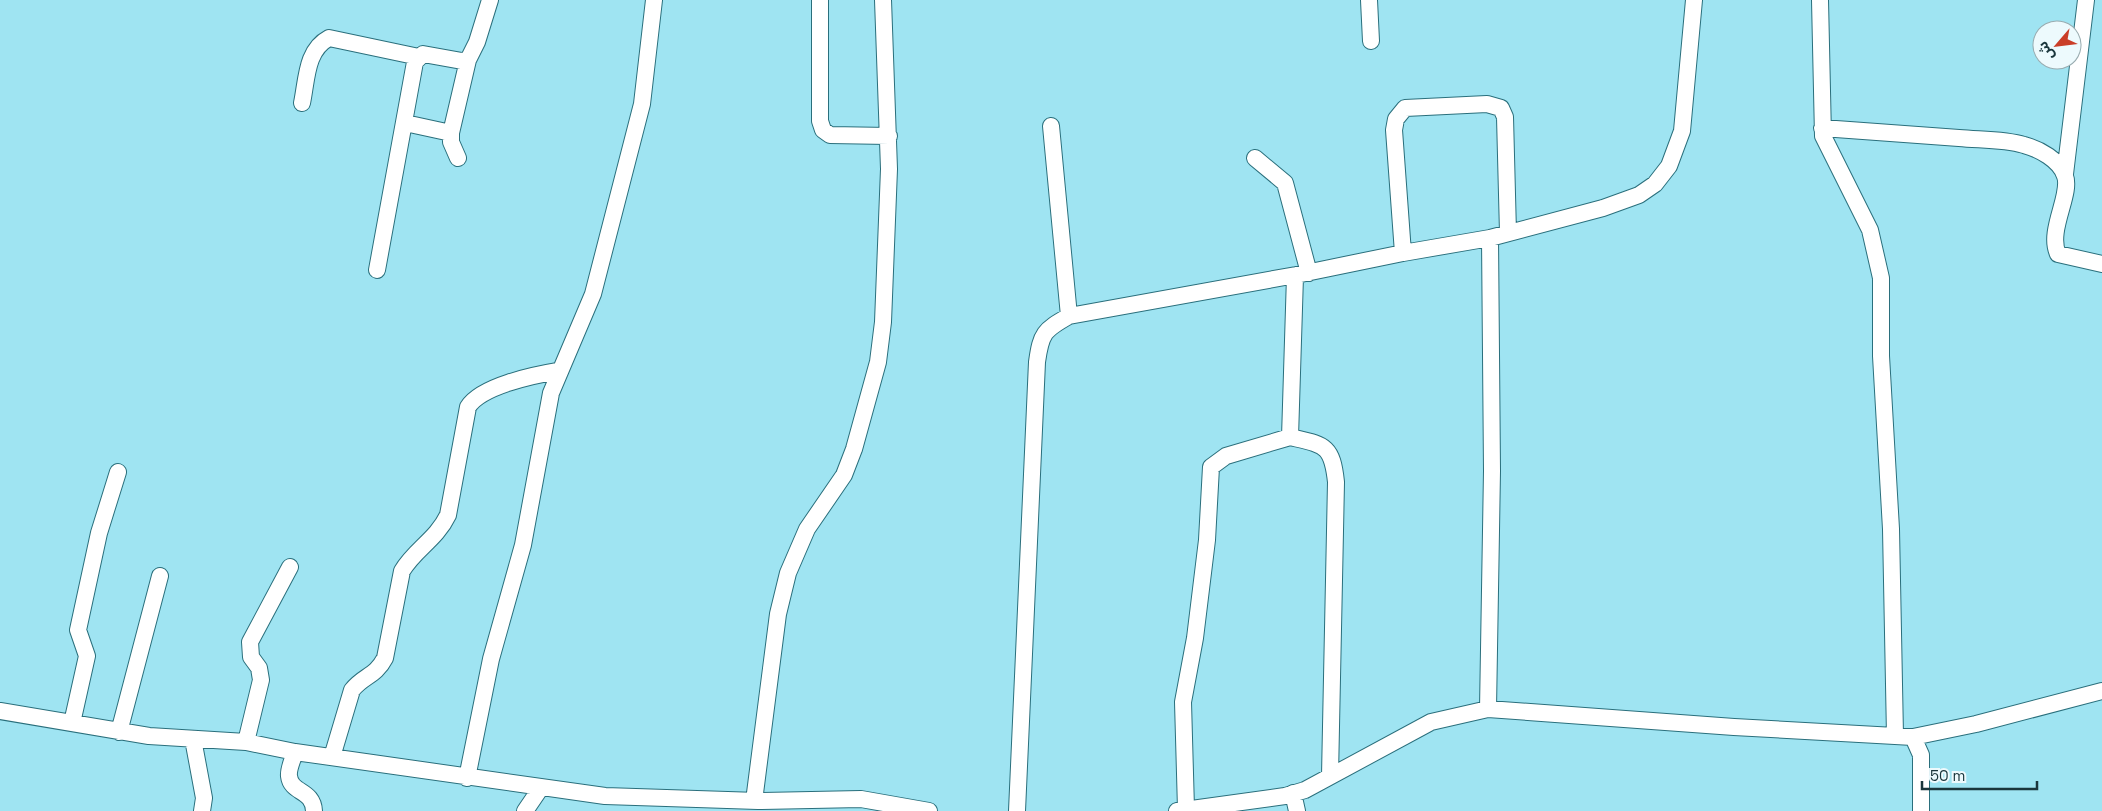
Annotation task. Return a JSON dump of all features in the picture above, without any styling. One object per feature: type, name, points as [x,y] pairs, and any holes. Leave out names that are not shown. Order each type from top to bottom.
[{"type":"street","points":[[458,158],[451,142],[451,132],[468,60],[477,42],[490,0]]},
{"type":"street","points":[[467,778],[489,666],[523,545],[551,393],[558,371],[593,294],[642,104],[654,0]]},
{"type":"street","points":[[820,0],[820,121],[823,130],[830,135],[889,136]]},
{"type":"street","points":[[754,801],[778,614],[788,573],[807,529],[844,476],[854,449],[878,362],[883,322],[889,136],[882,0]]},
{"type":"street","points":[[1369,0],[1371,41]]},
{"type":"street","points":[[1017,811],[1037,362],[1040,343],[1048,328],[1068,316],[1490,238],[1603,208],[1640,195],[1655,184],[1669,166],[1682,132],[1694,0]]},
{"type":"street","points":[[1820,0],[1822,128],[1826,146],[1870,230],[1881,278],[1882,382],[1891,529],[1895,736]]},
{"type":"street","points":[[2086,0],[2065,174],[2066,179],[2054,242],[2058,254],[2102,264]]},
{"type":"street","points":[[302,103],[313,51],[318,43],[329,38],[418,57],[432,54],[462,61],[468,60]]},
{"type":"street","points":[[377,270],[415,62],[418,57]]},
{"type":"street","points":[[1403,253],[1394,130],[1396,118],[1405,108],[1487,104],[1501,108],[1505,117],[1508,233]]},
{"type":"street","points":[[405,123],[451,132]]},
{"type":"street","points":[[1051,126],[1068,316]]},
{"type":"street","points":[[1822,128],[2022,144],[2050,157],[2065,174]]},
{"type":"street","points":[[1255,158],[1285,183],[1302,274],[1290,437]]},
{"type":"street","points":[[1488,709],[1492,471],[1490,238]]},
{"type":"street","points":[[332,757],[352,690],[359,682],[378,671],[384,658],[402,571],[406,564],[442,530],[448,515],[468,407],[473,399],[481,394],[535,375],[558,371]]},
{"type":"street","points":[[1330,776],[1336,512],[1334,462],[1330,453],[1320,444],[1290,437],[1226,456],[1211,467],[1207,540],[1195,638],[1183,702],[1182,810],[1293,794],[1330,776],[1431,722],[1488,709],[1734,728],[1913,737],[1976,724],[2102,692]]},
{"type":"street","points":[[72,723],[87,656],[78,630],[99,533],[118,472]]},
{"type":"street","points":[[246,742],[261,680],[259,668],[251,657],[250,642],[290,567]]},
{"type":"street","points":[[119,732],[160,576]]},
{"type":"street","points":[[0,711],[119,732],[246,742],[295,752],[540,789],[605,796],[724,806],[754,801],[861,799],[929,811]]},
{"type":"street","points":[[1913,737],[1921,754],[1921,811]]},
{"type":"street","points":[[192,739],[204,798],[202,811]]},
{"type":"street","points":[[295,752],[289,775],[290,781],[300,791],[308,795],[314,804],[314,811]]},
{"type":"street","points":[[525,811],[540,789]]},
{"type":"street","points":[[1293,794],[1297,811]]}]
